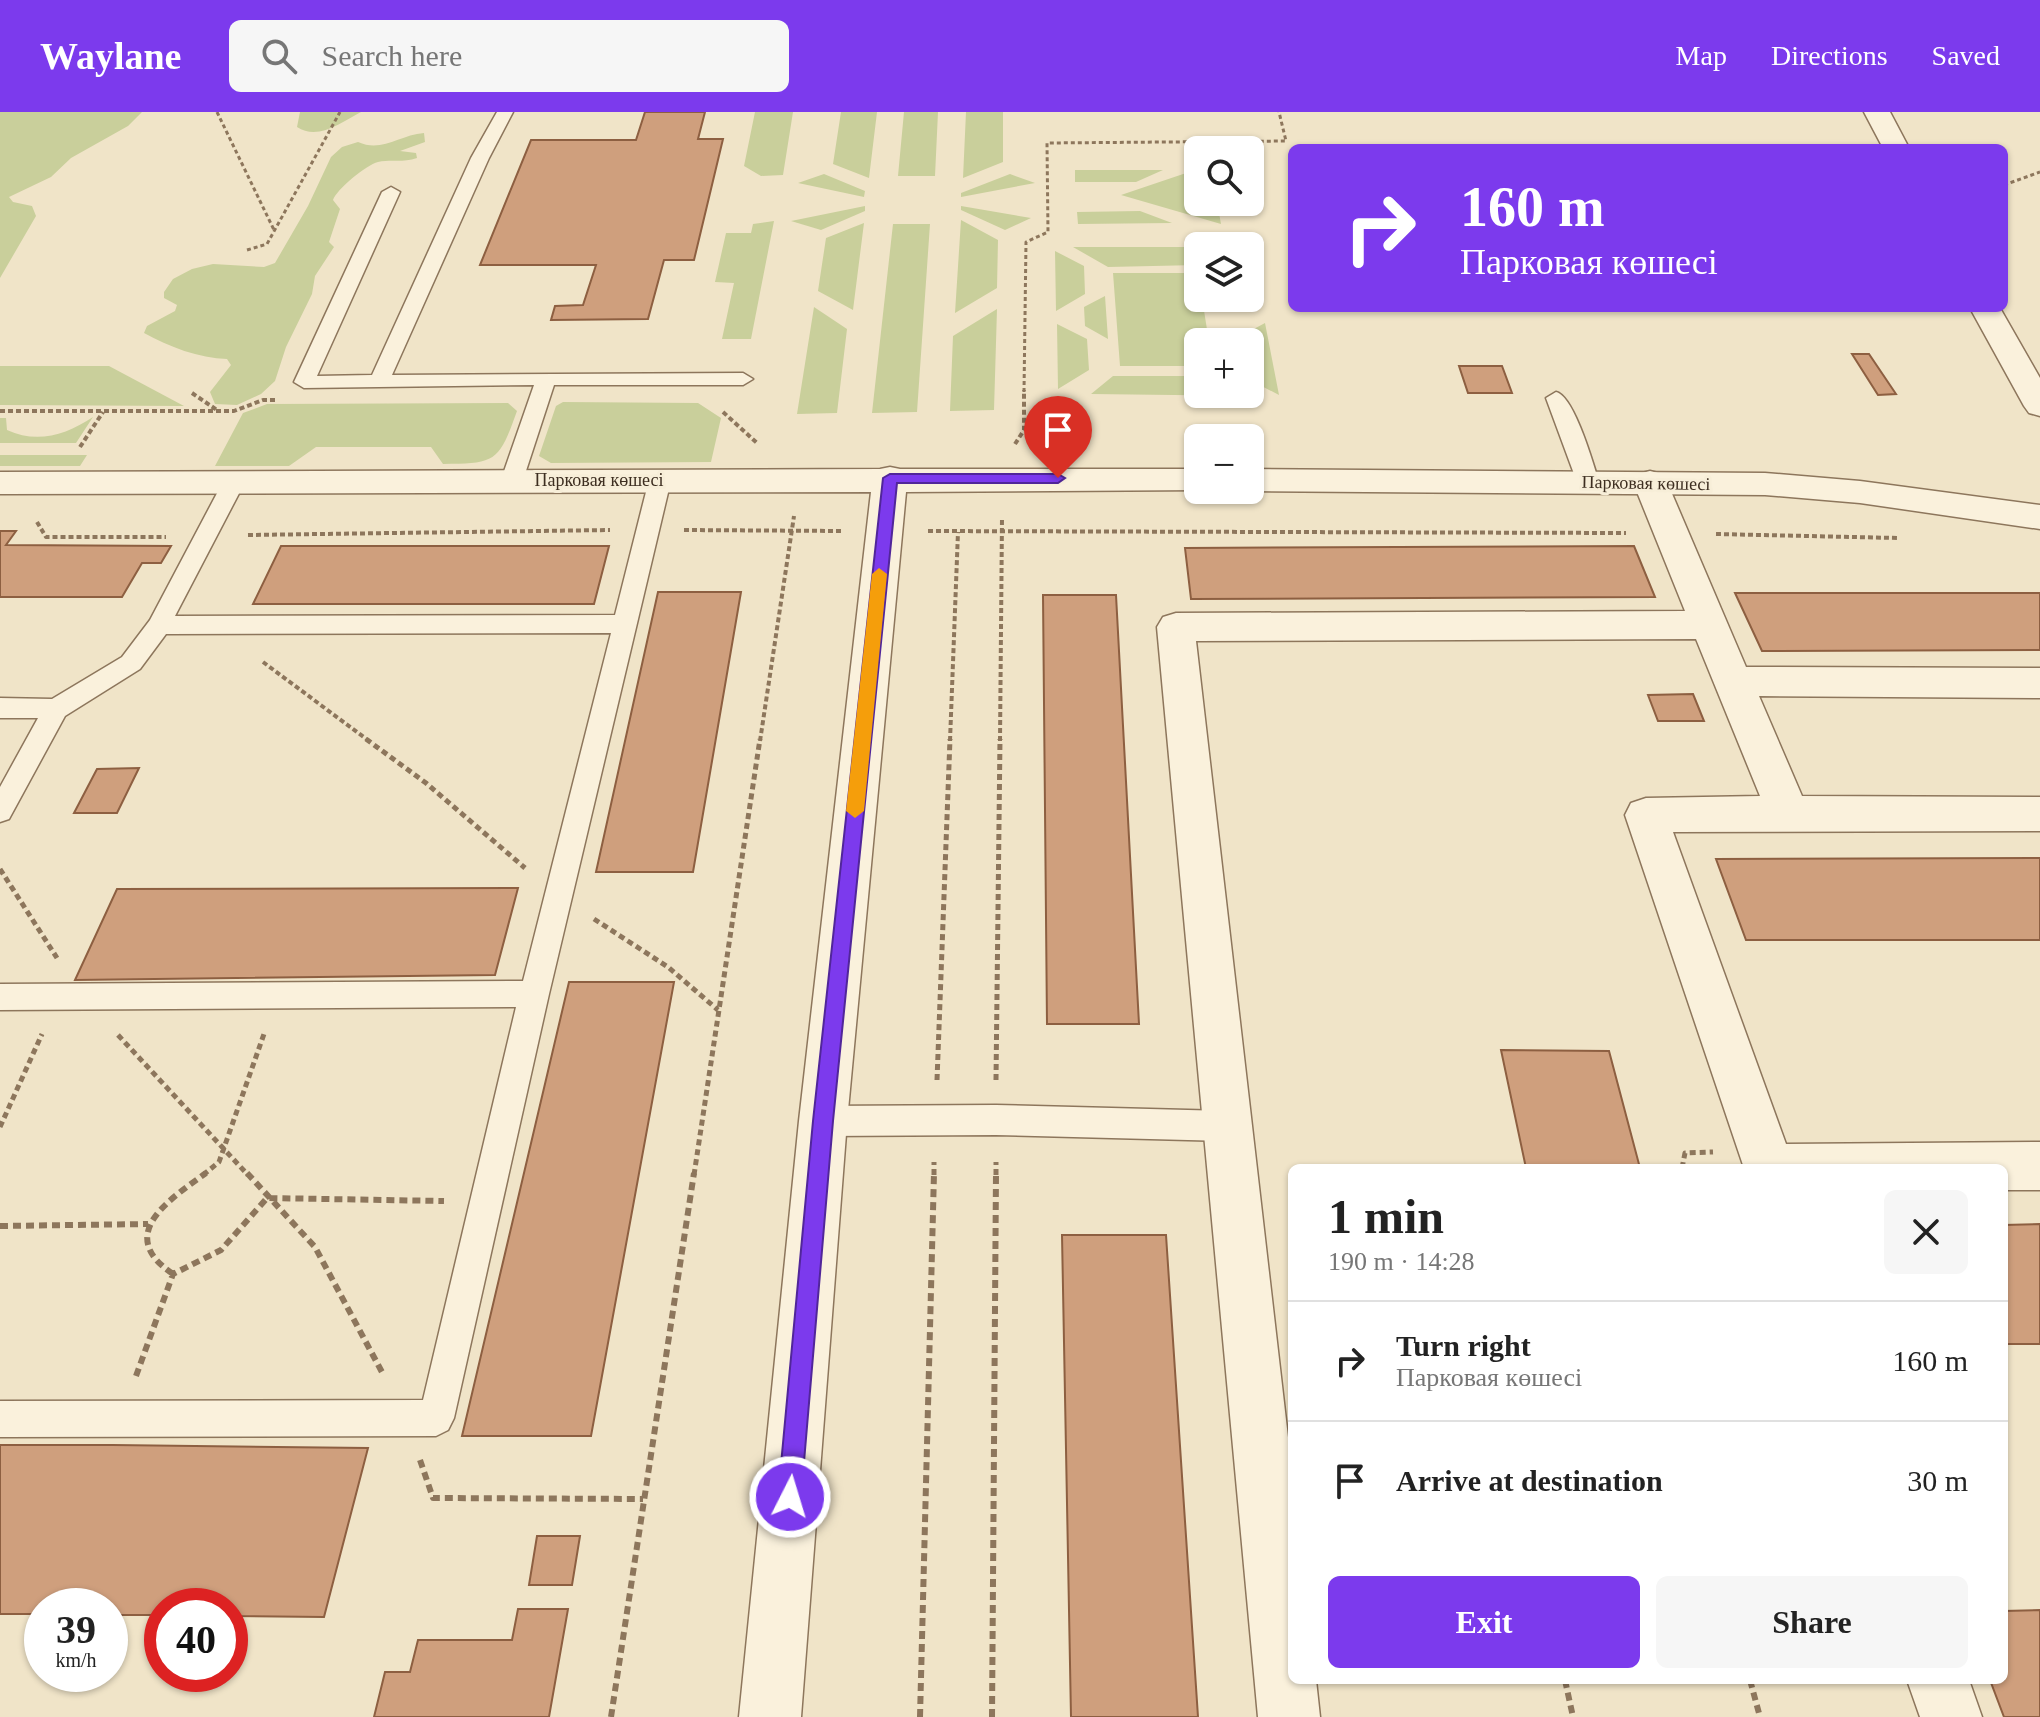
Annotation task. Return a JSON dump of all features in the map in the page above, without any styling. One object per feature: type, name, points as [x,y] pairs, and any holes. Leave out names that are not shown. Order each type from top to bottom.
[{"type":"street","points":[[1877,112],[1894,144]]},
{"type":"street","points":[[1987,312],[2040,406]]},
{"type":"street","points":[[770,1717],[823,1121],[890,478]]},
{"type":"street","name":"Парковая көшесі","points":[[0,483],[890,478],[1184,480]]},
{"type":"street","name":"Парковая көшесі","points":[[1264,480],[1765,484],[1860,492],[2040,517]]},
{"type":"street","points":[[1650,482],[1788,813]]},
{"type":"street","points":[[1289,1717],[1176,627],[1710,625]]},
{"type":"street","points":[[1735,681],[2040,683]]},
{"type":"street","points":[[1769,1164],[1646,815],[2040,814]]},
{"type":"street","points":[[2008,1166],[2040,1166]]},
{"type":"street","points":[[1939,1684],[1951,1717]]},
{"type":"lane","points":[[379,381],[480,158],[505,112]]},
{"type":"lane","points":[[391,192],[304,382],[743,379]]},
{"type":"lane","points":[[512,480],[546,379]]},
{"type":"lane","points":[[1556,398],[1588,482]]},
{"type":"lane","points":[[0,811],[56,709],[131,663],[159,625],[235,480]]},
{"type":"lane","points":[[0,1419],[436,1418],[534,994],[660,480]]},
{"type":"lane","points":[[159,625],[623,624]]},
{"type":"lane","points":[[0,708],[56,709]]},
{"type":"lane","points":[[0,997],[534,994]]},
{"type":"lane","points":[[823,1121],[996,1120],[1226,1126]]},
{"type":"path","points":[[217,112],[274,230]]},
{"type":"path","points":[[247,250],[267,244],[340,112]]},
{"type":"path","points":[[1010,452],[1024,430],[1026,242],[1048,232],[1047,143],[1286,141],[1279,112]]},
{"type":"path","points":[[2008,184],[2040,172]]},
{"type":"path","points":[[192,393],[219,411]]},
{"type":"path","points":[[0,411],[234,411],[263,400],[278,400]]},
{"type":"path","points":[[713,405],[757,443]]},
{"type":"path","points":[[80,448],[104,411]]},
{"type":"path","points":[[1002,442],[1032,442]]},
{"type":"path","points":[[26,522],[39,522],[46,537],[205,537],[307,532],[792,531],[611,1717]]},
{"type":"path","points":[[1002,532],[1671,533],[1901,538]]},
{"type":"path","points":[[224,625],[271,670],[426,783],[558,896],[668,967],[718,1010]]},
{"type":"path","points":[[0,869],[70,997],[223,1145],[267,1198],[315,1247],[407,1418],[433,1498],[643,1499]]},
{"type":"path","points":[[173,1274],[159,1265],[149,1246],[148,1224],[166,1198],[206,1177],[219,1162],[278,996]]},
{"type":"path","points":[[0,1127],[70,997]]},
{"type":"path","points":[[120,1419],[173,1274],[205,1262],[234,1238],[252,1211],[267,1198],[486,1202]]},
{"type":"path","points":[[0,1226],[148,1224]]},
{"type":"path","points":[[1566,1684],[1573,1717]]},
{"type":"path","points":[[1751,1684],[1760,1717]]},
{"type":"green space","points":[[0,112],[142,112],[128,126],[71,158],[51,177],[9,197],[13,202],[32,206],[36,216],[0,278]]},
{"type":"green space","points":[[300,112],[361,112],[330,128],[313,132],[297,127]]},
{"type":"green space","points":[[755,112],[793,112],[783,175],[761,176],[744,166]]},
{"type":"green space","points":[[841,112],[877,112],[869,178],[833,164]]},
{"type":"green space","points":[[904,112],[938,112],[935,176],[898,176]]},
{"type":"green space","points":[[966,112],[1003,112],[1003,162],[963,178]]},
{"type":"green space","points":[[424,133],[425,142],[400,151],[416,153],[417,158],[373,164],[352,178],[336,195],[333,200],[340,209],[329,242],[334,247],[315,276],[312,294],[286,347],[275,381],[261,394],[237,405],[215,404],[210,392],[231,365],[227,359],[184,351],[144,333],[147,326],[175,311],[177,305],[164,298],[164,292],[173,279],[192,269],[213,264],[264,267],[275,263],[308,206],[331,157],[342,147],[358,142],[383,145]]},
{"type":"green space","points":[[1075,170],[1163,170],[1136,182],[1075,182]]},
{"type":"green space","points":[[824,174],[865,191],[864,197],[798,183]]},
{"type":"green space","points":[[1010,174],[1035,183],[961,197],[961,193]]},
{"type":"green space","points":[[1184,174],[1184,213],[1121,195]]},
{"type":"green space","points":[[865,206],[865,211],[821,230],[791,221]]},
{"type":"green space","points":[[961,206],[1031,218],[1005,230],[961,210]]},
{"type":"green space","points":[[1140,211],[1172,223],[1078,224],[1077,212]]},
{"type":"green space","points":[[1193,216],[1220,216],[1221,224]]},
{"type":"green space","points":[[961,220],[998,240],[997,288],[955,313]]},
{"type":"green space","points":[[774,221],[751,339],[722,339],[734,283],[715,282],[726,233],[751,233],[753,224]]},
{"type":"green space","points":[[864,223],[853,310],[818,291],[826,238]]},
{"type":"green space","points":[[893,224],[930,224],[917,412],[872,413]]},
{"type":"green space","points":[[1073,247],[1184,247],[1184,265],[1108,267]]},
{"type":"green space","points":[[1055,251],[1084,266],[1085,294],[1056,311]]},
{"type":"green space","points":[[1113,273],[1184,273],[1184,312],[1204,312],[1207,328],[1184,328],[1184,366],[1120,366]]},
{"type":"green space","points":[[1105,296],[1108,339],[1085,326],[1084,307]]},
{"type":"green space","points":[[814,307],[847,329],[837,413],[797,414]]},
{"type":"green space","points":[[997,309],[994,410],[950,411],[953,336]]},
{"type":"green space","points":[[1265,323],[1279,395],[1264,387],[1264,328],[1256,328]]},
{"type":"green space","points":[[1057,324],[1087,339],[1089,370],[1058,389]]},
{"type":"green space","points":[[0,366],[109,366],[184,406],[0,405]]},
{"type":"green space","points":[[1113,376],[1184,376],[1184,395],[1091,394]]},
{"type":"green space","points":[[563,402],[698,403],[721,418],[711,462],[551,463],[539,456],[556,406]]},
{"type":"green space","points":[[508,403],[517,411],[500,450],[494,456],[475,463],[443,464],[431,447],[316,447],[289,466],[215,466],[243,413],[267,404]]},
{"type":"green space","points":[[93,417],[76,443],[0,443],[0,418],[6,418],[7,430],[40,437],[62,433]]},
{"type":"green space","points":[[0,455],[87,455],[80,466],[0,466]]},
{"type":"building","points":[[645,112],[705,112],[698,139],[723,139],[694,260],[664,260],[648,319],[551,320],[555,306],[583,305],[596,265],[480,265],[531,140],[636,140]]},
{"type":"building","points":[[1852,354],[1869,354],[1896,394],[1878,395]]},
{"type":"building","points":[[1459,366],[1502,366],[1512,393],[1468,393]]},
{"type":"building","points":[[0,531],[16,531],[6,545],[171,546],[161,563],[142,563],[122,597],[0,597]]},
{"type":"building","points":[[281,546],[609,546],[594,604],[253,604]]},
{"type":"building","points":[[1634,546],[1655,597],[1191,599],[1185,548]]},
{"type":"building","points":[[658,592],[741,592],[693,872],[596,872]]},
{"type":"building","points":[[1735,593],[2040,593],[2040,650],[1762,651]]},
{"type":"building","points":[[1043,595],[1116,595],[1139,1024],[1047,1024]]},
{"type":"building","points":[[1693,694],[1704,721],[1658,721],[1648,695]]},
{"type":"building","points":[[139,768],[117,813],[74,813],[97,769]]},
{"type":"building","points":[[2040,858],[2040,940],[1746,940],[1716,859]]},
{"type":"building","points":[[518,888],[495,975],[75,980],[117,889]]},
{"type":"building","points":[[569,982],[674,982],[591,1436],[462,1436]]},
{"type":"building","points":[[1501,1050],[1609,1051],[1639,1164],[1525,1164]]},
{"type":"building","points":[[2040,1224],[2040,1344],[2008,1344],[2008,1225]]},
{"type":"building","points":[[1062,1235],[1166,1235],[1198,1717],[1071,1717]]},
{"type":"building","points":[[0,1445],[368,1448],[324,1617],[248,1616],[248,1588],[144,1588],[144,1615],[128,1615],[128,1588],[24,1588],[24,1614],[0,1614]]},
{"type":"building","points":[[537,1536],[580,1536],[572,1585],[529,1585]]},
{"type":"building","points":[[518,1609],[568,1609],[549,1717],[374,1717],[385,1672],[410,1672],[418,1640],[512,1640]]},
{"type":"building","points":[[2040,1610],[2040,1717],[2004,1717],[1992,1684],[2008,1684],[2008,1611]]},
{"type":"slow traffic","points":[[855,811],[879,574]]},
{"type":"route","points":[[790,1497],[823,1121],[890,478],[1058,478]]}]
